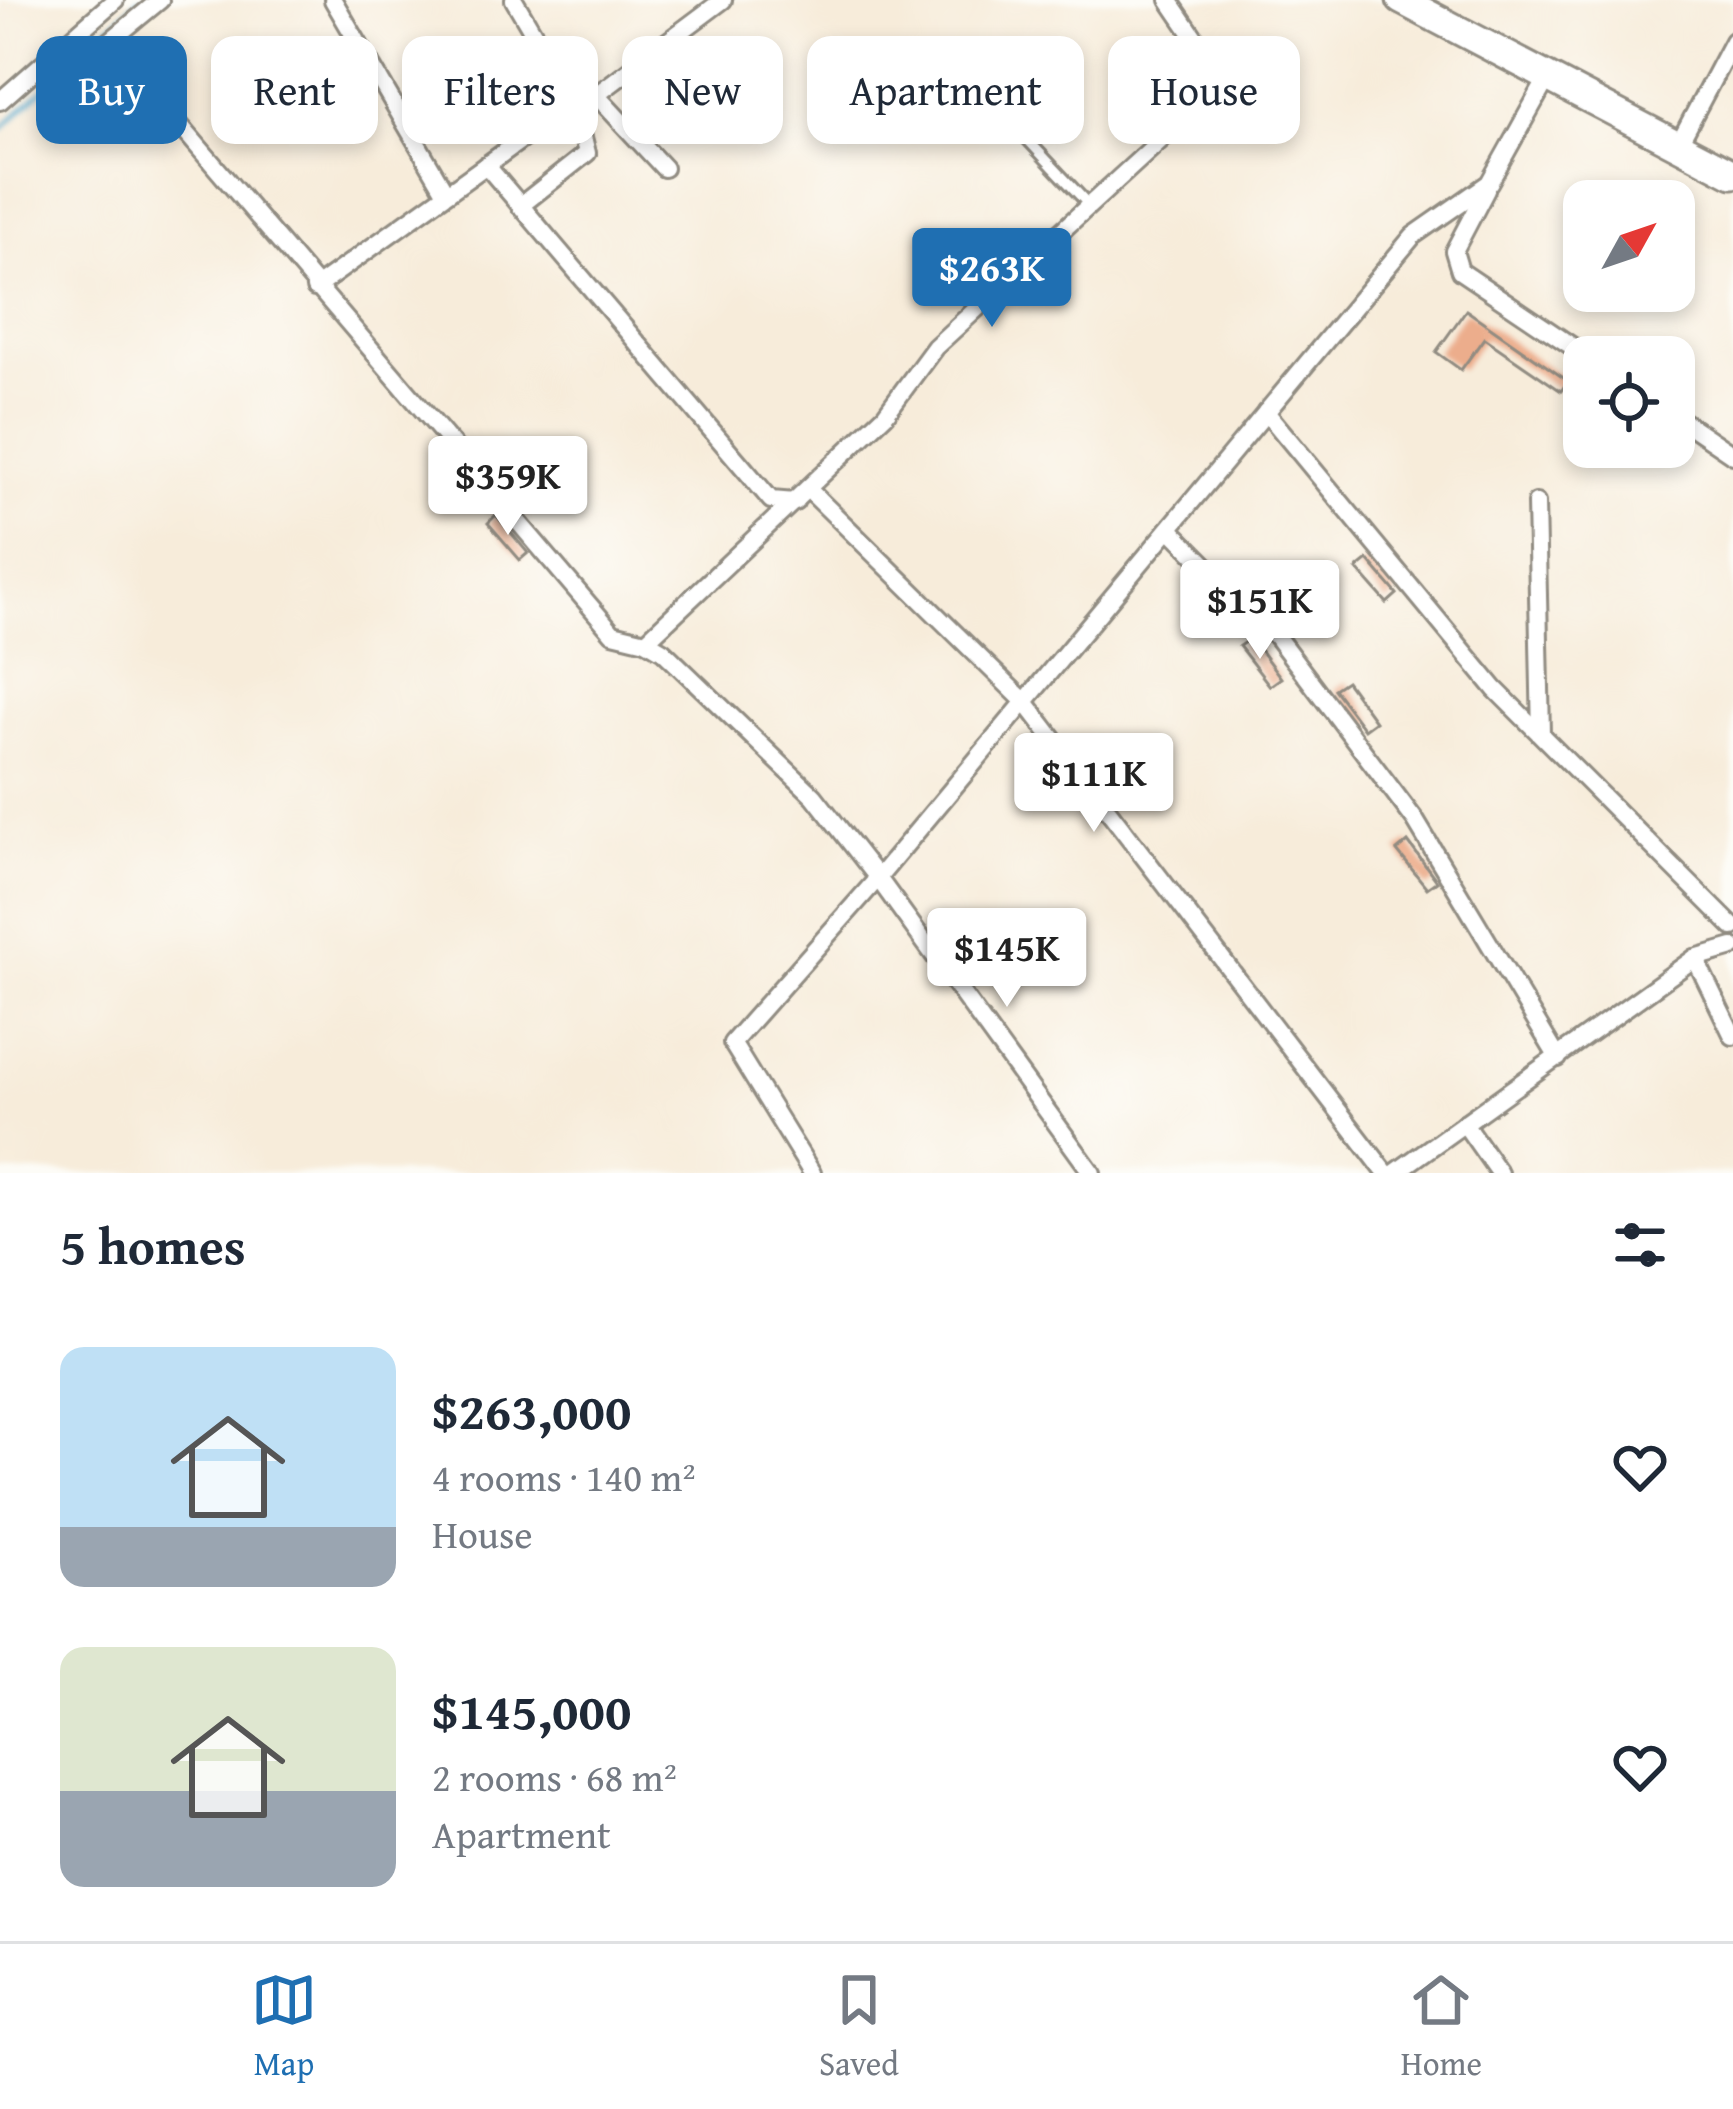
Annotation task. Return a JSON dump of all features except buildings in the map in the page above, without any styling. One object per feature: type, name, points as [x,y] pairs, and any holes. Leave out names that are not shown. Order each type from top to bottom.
[{"type":"main road","points":[[1401,0],[1733,174]]},
{"type":"street","points":[[0,101],[115,0]]},
{"type":"street","points":[[160,0],[109,42],[613,634],[646,641],[663,651],[814,796],[1092,1173]]},
{"type":"street","points":[[333,0],[446,193]]},
{"type":"street","points":[[514,0],[535,36]]},
{"type":"street","points":[[598,93],[723,0]]},
{"type":"street","points":[[646,641],[885,415],[935,347],[1213,92],[1214,66],[1169,0]]},
{"type":"street","points":[[1678,145],[1733,41]]},
{"type":"street","points":[[1549,77],[1454,250],[1460,271],[1563,340]]},
{"type":"street","points":[[598,96],[664,168]]},
{"type":"street","points":[[316,288],[515,144]]},
{"type":"street","points":[[520,206],[587,153],[585,144]]},
{"type":"street","points":[[486,165],[771,500],[802,496]]},
{"type":"street","points":[[812,1173],[732,1043],[1026,703],[1413,236],[1489,184]]},
{"type":"street","points":[[1266,412],[1496,689],[1733,927]]},
{"type":"street","points":[[1695,429],[1733,455]]},
{"type":"street","points":[[802,496],[1026,703],[1386,1173]]},
{"type":"street","points":[[1536,503],[1540,734]]},
{"type":"street","points":[[1171,529],[1276,636],[1415,820],[1558,1058]]},
{"type":"street","points":[[1395,1173],[1695,958],[1733,947]]},
{"type":"street","points":[[1695,958],[1731,1030]]},
{"type":"street","points":[[1464,1123],[1499,1173]]},
{"type":"lane","points":[[1032,144],[1089,205]]},
{"type":"waterway","points":[[0,130],[138,0]]}]
